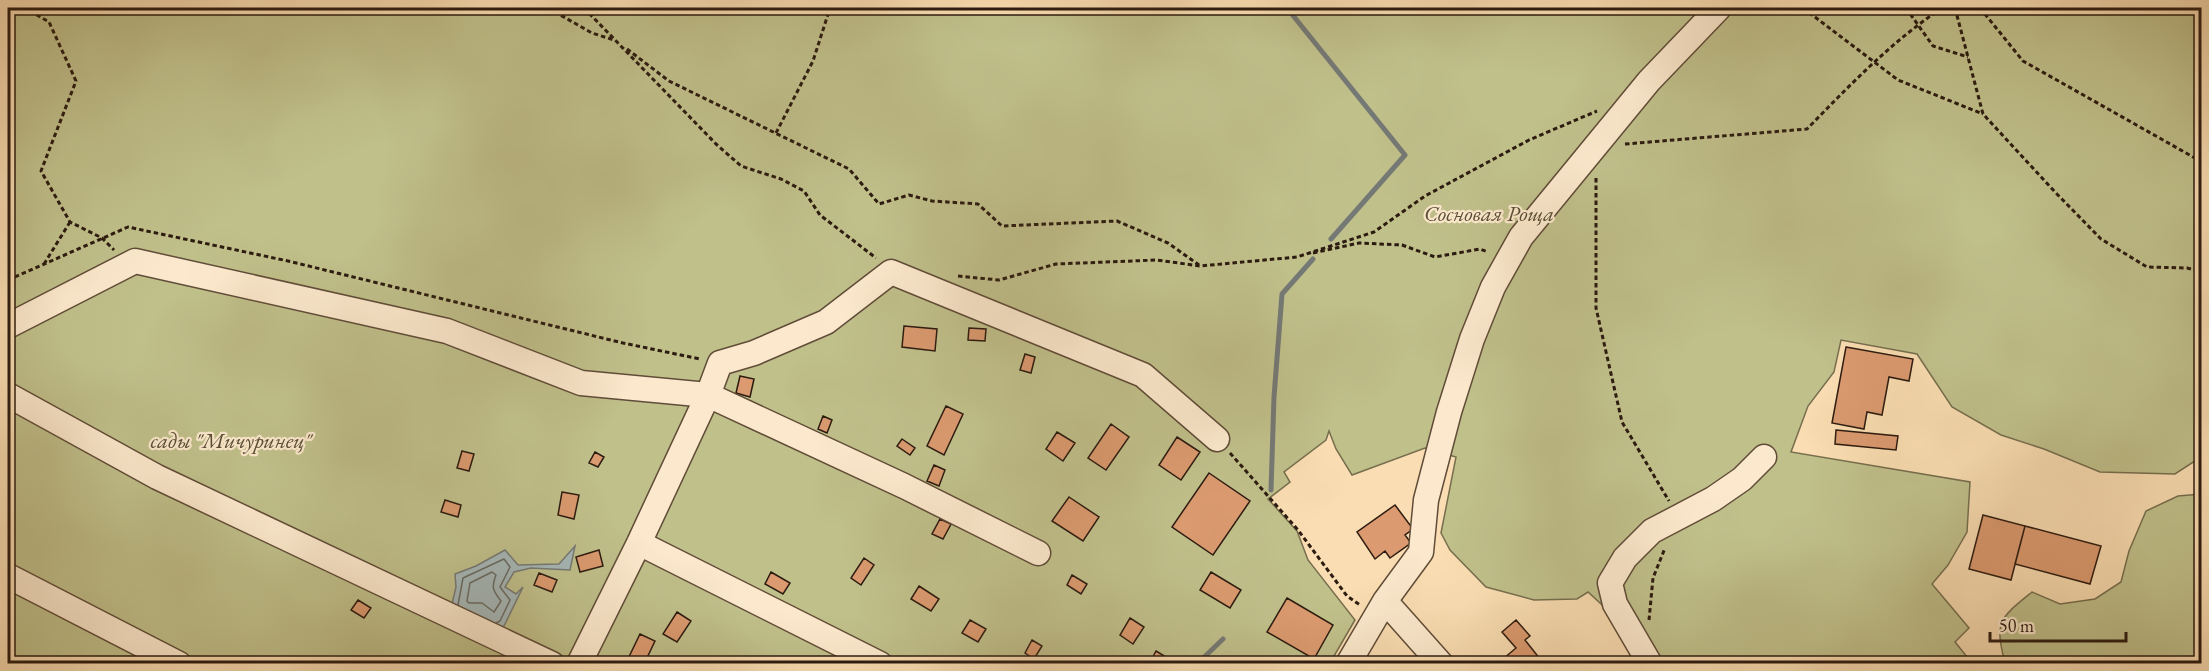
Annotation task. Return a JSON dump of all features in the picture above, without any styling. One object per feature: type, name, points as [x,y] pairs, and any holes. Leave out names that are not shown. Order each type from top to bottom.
[{"type":"street","points":[[1348,663],[1376,605],[1421,552],[1426,500],[1449,412],[1472,339],[1493,287],[1521,237],[1649,81],[1719,8]]},
{"type":"street","points":[[8,326],[135,261],[447,331],[581,383],[708,395],[904,486],[1038,553]]},
{"type":"street","points":[[579,663],[639,543],[708,395],[720,363],[754,353],[826,322],[891,272],[1143,375],[1217,440]]},
{"type":"street","points":[[8,395],[157,477],[552,663]]},
{"type":"street","points":[[1650,663],[1615,604],[1610,584],[1625,558],[1652,531],[1723,492],[1742,479],[1764,457]]},
{"type":"street","points":[[639,543],[880,663]]},
{"type":"street","points":[[8,576],[179,663]]},
{"type":"street","points":[[1376,605],[1442,663]]},
{"type":"path","points":[[17,8],[30,11],[49,22],[76,81],[41,171],[70,222],[102,238],[129,264]]},
{"type":"path","points":[[30,11],[51,8]]},
{"type":"path","points":[[549,8],[592,33],[616,40],[669,81],[849,169],[879,204],[909,195],[932,201],[978,204],[1002,226],[1117,221],[1168,243],[1200,266]]},
{"type":"path","points":[[584,8],[716,144],[741,166],[781,179],[804,191],[820,215],[845,232],[891,272]]},
{"type":"path","points":[[777,133],[813,61],[830,8]]},
{"type":"path","points":[[1803,8],[1898,80],[1983,114],[2101,239],[2146,267],[2187,268],[2202,272]]},
{"type":"path","points":[[1906,8],[1933,45],[1968,57]]},
{"type":"path","points":[[1677,517],[1662,486],[1623,422],[1596,308],[1596,147],[1807,129],[1874,61],[1918,24],[1942,8]]},
{"type":"path","points":[[1955,8],[1983,114]]},
{"type":"path","points":[[1980,8],[2023,61],[2202,162]]},
{"type":"path","points":[[1297,257],[1374,232],[1425,196],[1529,140],[1599,110]]},
{"type":"path","points":[[44,264],[70,222]]},
{"type":"path","points":[[8,280],[128,227],[288,261],[623,343],[720,363]]},
{"type":"path","points":[[957,275],[999,280],[1056,264],[1157,260],[1200,266],[1297,257],[1359,243],[1402,245],[1435,257],[1480,249],[1488,252]]},
{"type":"path","points":[[1217,440],[1265,490],[1347,596],[1376,605]]},
{"type":"path","points":[[1649,628],[1653,578],[1665,547]]},
{"type":"green space","points":[[8,8],[2201,8],[2201,457],[2175,474],[2100,472],[2044,449],[2001,435],[1952,407],[1917,354],[1841,340],[1834,372],[1808,406],[1791,452],[1970,482],[1967,532],[1948,565],[1932,584],[1969,628],[1955,642],[1972,663],[1665,663],[1588,592],[1577,599],[1534,600],[1486,587],[1450,550],[1441,533],[1456,457],[1425,448],[1352,475],[1336,449],[1329,431],[1326,440],[1284,472],[1290,482],[1268,499],[1297,531],[1308,560],[1355,620],[1330,663],[8,663]]},
{"type":"green space","points":[[2201,494],[2201,663],[2005,663],[2000,629],[2006,615],[2021,601],[2032,592],[2060,604],[2095,599],[2121,582],[2129,551],[2146,511],[2178,496]]},
{"type":"water","points":[[575,546],[570,570],[531,568],[514,572],[505,587],[516,594],[523,587],[504,626],[492,631],[451,608],[456,587],[455,574],[476,566],[505,550],[518,565],[559,564]]},
{"type":"building","points":[[904,326],[937,329],[935,351],[902,347]]},
{"type":"building","points":[[969,328],[986,329],[985,341],[968,340]]},
{"type":"building","points":[[1846,347],[1913,359],[1909,381],[1889,377],[1882,415],[1867,412],[1864,429],[1832,423]]},
{"type":"building","points":[[1025,354],[1035,357],[1031,373],[1020,370]]},
{"type":"building","points":[[740,376],[754,379],[750,397],[736,393]]},
{"type":"building","points":[[946,406],[963,414],[944,455],[927,446]]},
{"type":"building","points":[[823,416],[832,420],[827,433],[818,429]]},
{"type":"building","points":[[1111,424],[1129,437],[1106,470],[1088,458]]},
{"type":"building","points":[[1836,430],[1898,436],[1896,450],[1835,444]]},
{"type":"building","points":[[1057,432],[1075,443],[1063,461],[1046,449]]},
{"type":"building","points":[[1177,437],[1200,452],[1181,480],[1159,465]]},
{"type":"building","points":[[902,439],[915,448],[910,455],[897,446]]},
{"type":"building","points":[[462,451],[474,454],[469,471],[457,468]]},
{"type":"building","points":[[595,452],[604,457],[598,467],[589,463]]},
{"type":"building","points":[[934,465],[945,470],[939,486],[927,481]]},
{"type":"building","points":[[1209,473],[1250,501],[1213,555],[1172,527]]},
{"type":"building","points":[[562,492],[579,495],[574,519],[558,515]]},
{"type":"building","points":[[1069,497],[1099,517],[1083,541],[1052,521]]},
{"type":"building","points":[[445,500],[461,505],[458,517],[441,512]]},
{"type":"building","points":[[1395,505],[1413,529],[1405,535],[1411,543],[1390,558],[1385,551],[1375,559],[1357,532]]},
{"type":"building","points":[[1983,515],[2025,526],[2011,580],[1969,569]]},
{"type":"building","points":[[940,519],[951,524],[943,539],[932,534]]},
{"type":"building","points":[[2025,526],[2101,546],[2090,584],[2015,564]]},
{"type":"building","points":[[599,550],[603,566],[580,572],[576,557]]},
{"type":"building","points":[[864,558],[874,565],[861,585],[851,578]]},
{"type":"building","points":[[771,572],[790,583],[783,594],[765,584]]},
{"type":"building","points":[[1211,572],[1241,590],[1230,608],[1200,590]]},
{"type":"building","points":[[539,573],[557,580],[552,592],[534,585]]},
{"type":"building","points":[[1072,575],[1087,584],[1081,594],[1067,585]]},
{"type":"building","points":[[919,586],[939,599],[931,611],[911,599]]},
{"type":"building","points":[[1287,598],[1333,625],[1314,659],[1267,632]]},
{"type":"building","points":[[358,600],[371,608],[364,618],[351,610]]},
{"type":"building","points":[[677,612],[691,621],[677,642],[663,634]]},
{"type":"building","points":[[1130,618],[1144,627],[1133,644],[1120,635]]},
{"type":"building","points":[[970,620],[986,629],[978,642],[962,633]]},
{"type":"building","points":[[1516,620],[1530,636],[1525,640],[1544,664],[1497,664],[1516,648],[1502,632]]},
{"type":"building","points":[[640,634],[655,641],[644,664],[628,664],[626,663]]},
{"type":"building","points":[[1032,640],[1042,646],[1034,659],[1025,653]]},
{"type":"building","points":[[1156,651],[1171,660],[1169,664],[1149,664]]},
{"type":"waterway","points":[[1287,8],[1405,155],[1331,239]]},
{"type":"waterway","points":[[1271,490],[1274,397],[1282,294],[1313,259]]},
{"type":"waterway","points":[[1197,664],[1223,639]]},
{"type":"park label","name":"Сосновая Роща","points":[[1489,213]]},
{"type":"park label","name":"сады \"Мичуринец\"","points":[[231,440]]}]
